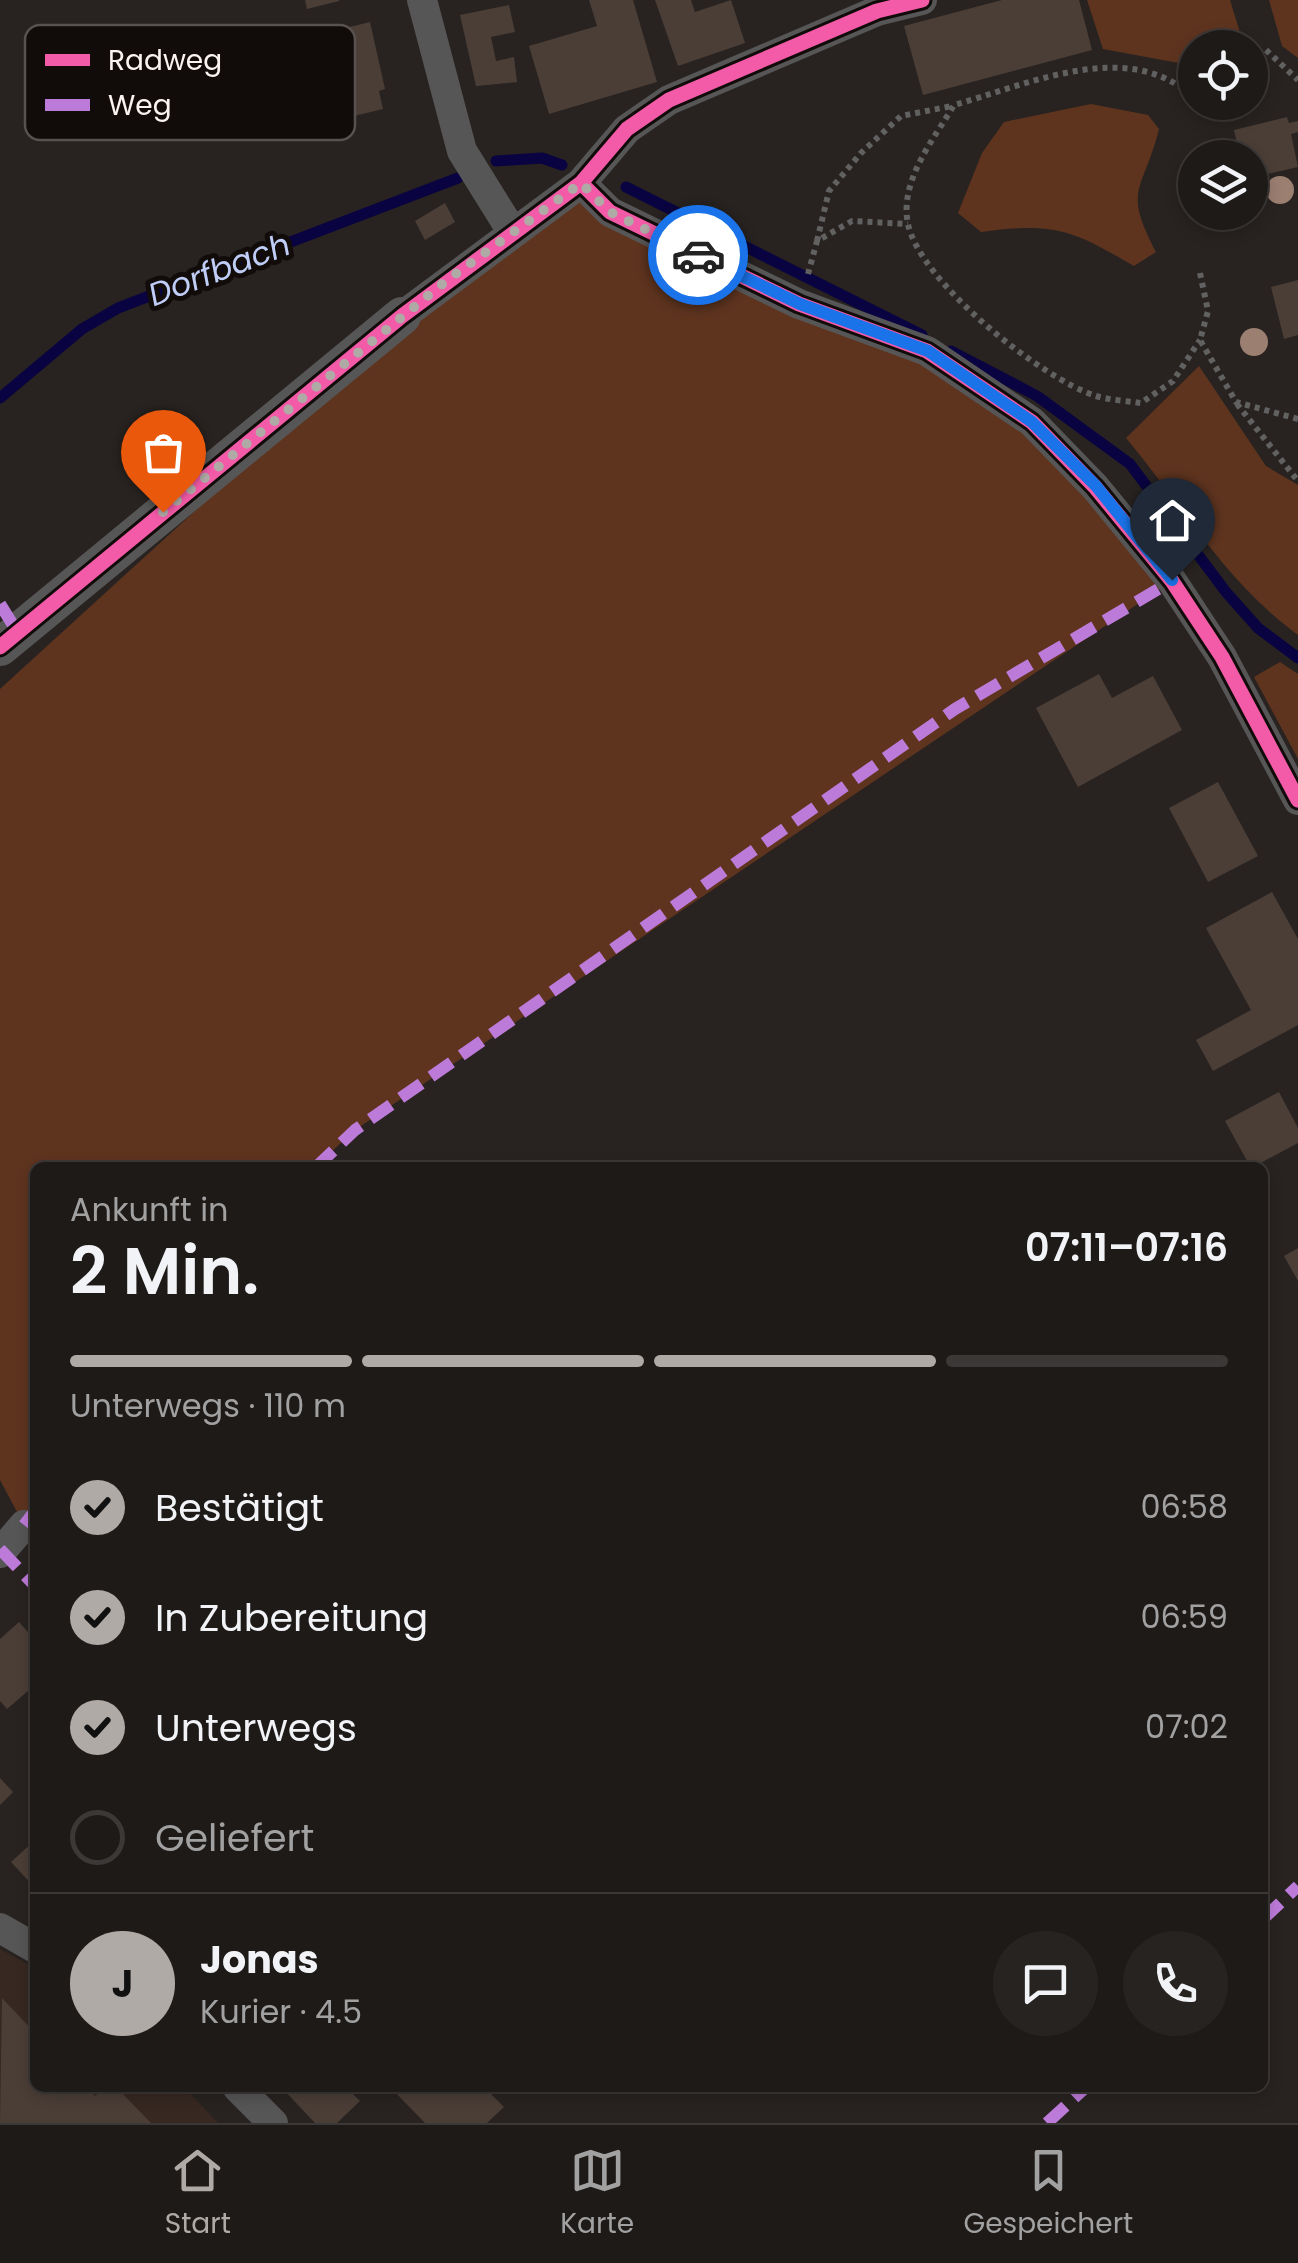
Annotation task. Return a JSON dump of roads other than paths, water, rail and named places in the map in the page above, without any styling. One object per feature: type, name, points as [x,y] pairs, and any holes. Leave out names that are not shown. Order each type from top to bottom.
[{"type":"street","points":[[422,0],[462,151],[513,233]]},
{"type":"street","points":[[0,648],[402,316],[581,183],[598,158],[627,129],[669,100],[876,6],[922,0]]},
{"type":"street","points":[[581,183],[610,212],[800,304],[928,351],[1032,422],[1096,486],[1172,580],[1222,657],[1298,800]]},
{"type":"street","points":[[0,1552],[24,1525]]},
{"type":"street","points":[[0,1928],[30,1945]]},
{"type":"street","points":[[242,2092],[274,2123]]},
{"type":"waterway","name":"Dorfbach","points":[[496,161],[542,158],[562,165]]},
{"type":"waterway","name":"Dorfbach","points":[[0,398],[82,329],[118,308],[458,178]]},
{"type":"waterway","name":"Dorfbach","points":[[626,187],[922,335]]},
{"type":"waterway","name":"Dorfbach","points":[[951,351],[1037,396],[1130,464],[1226,592],[1258,628],[1298,658]]}]
